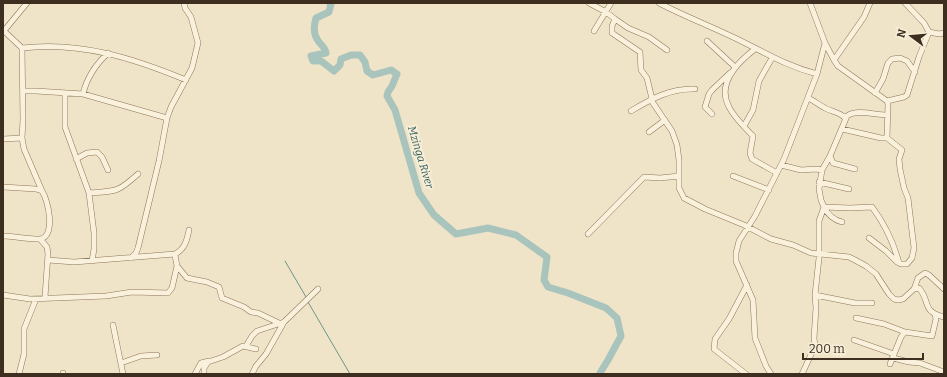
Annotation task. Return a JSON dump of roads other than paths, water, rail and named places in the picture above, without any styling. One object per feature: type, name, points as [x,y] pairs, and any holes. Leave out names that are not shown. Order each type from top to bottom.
[{"type":"street","points":[[27,3],[3,31],[22,48],[22,138],[24,149],[46,199],[49,216],[45,297]]},
{"type":"street","points":[[131,258],[136,253],[138,248],[159,161],[167,118],[192,68],[198,43],[191,17],[185,8],[184,3]]},
{"type":"street","points":[[589,3],[606,12],[628,28],[649,37],[667,50]]},
{"type":"street","points":[[594,31],[611,3]]},
{"type":"street","points":[[659,3],[735,38],[772,58],[796,68],[818,74]]},
{"type":"street","points":[[810,3],[825,43],[838,66],[887,101],[907,95],[929,32]]},
{"type":"street","points":[[834,60],[864,17],[870,3]]},
{"type":"street","points":[[905,3],[924,23],[929,32],[939,34],[944,33]]},
{"type":"street","points":[[615,19],[612,26],[612,33],[637,49],[641,55],[640,66],[647,78],[652,99],[672,131],[677,145],[679,160],[680,192],[687,200],[710,212],[749,227],[771,239],[818,254],[849,257],[866,266],[878,277],[894,299],[903,299],[914,289],[918,278],[925,273],[944,289]]},
{"type":"street","points":[[708,40],[734,68]]},
{"type":"street","points":[[771,374],[766,366],[755,338],[753,300],[736,261],[736,253],[739,241],[749,227],[781,165],[818,74],[825,43]]},
{"type":"street","points":[[22,48],[38,46],[73,47],[108,53],[144,63],[186,80]]},
{"type":"street","points":[[712,114],[705,107],[709,94],[755,49]]},
{"type":"street","points":[[83,94],[98,62],[108,53]]},
{"type":"street","points":[[744,126],[753,110],[759,81],[772,58]]},
{"type":"street","points":[[875,93],[883,79],[888,64],[892,59],[900,58],[907,61],[915,72]]},
{"type":"street","points":[[734,68],[725,89],[725,99],[730,109],[753,136],[750,153],[752,159],[777,173]]},
{"type":"street","points":[[631,111],[652,99],[668,93],[695,89]]},
{"type":"street","points":[[23,91],[83,94],[167,118]]},
{"type":"street","points":[[65,93],[65,126],[89,193],[94,237],[92,261]]},
{"type":"street","points":[[808,98],[816,101],[827,109],[839,113],[845,118]]},
{"type":"street","points":[[887,101],[887,138]]},
{"type":"street","points":[[842,222],[832,218],[824,207],[820,195],[819,182],[822,170],[842,129],[845,118],[851,113],[887,115]]},
{"type":"street","points":[[649,132],[665,120]]},
{"type":"street","points":[[842,129],[887,138],[902,150],[899,159],[900,169],[908,198],[914,254],[910,262],[903,264],[899,263],[869,238]]},
{"type":"street","points":[[3,140],[22,138]]},
{"type":"street","points":[[76,159],[87,153],[97,152],[102,157],[108,170]]},
{"type":"street","points":[[830,156],[833,163],[855,169]]},
{"type":"street","points":[[781,165],[801,170],[816,168],[822,170]]},
{"type":"street","points":[[89,193],[118,190],[125,186],[138,174]]},
{"type":"street","points":[[588,234],[644,177],[660,178],[679,176]]},
{"type":"street","points":[[733,176],[769,190]]},
{"type":"street","points":[[819,182],[848,189]]},
{"type":"street","points":[[3,187],[36,189],[42,191]]},
{"type":"street","points":[[824,207],[872,207],[896,250],[899,263]]},
{"type":"street","points":[[802,374],[816,346],[814,338],[816,308],[815,296],[819,221],[824,207]]},
{"type":"street","points":[[3,236],[40,239],[46,235],[49,230]]},
{"type":"street","points":[[48,260],[74,262],[174,254],[180,251],[185,245],[189,230]]},
{"type":"street","points":[[40,239],[47,247]]},
{"type":"street","points":[[174,254],[177,266],[186,277]]},
{"type":"street","points":[[3,295],[36,299],[45,297],[106,296],[123,292],[168,293],[171,291],[177,266]]},
{"type":"street","points":[[173,281],[177,278],[186,277],[207,282],[219,287],[221,297],[244,306],[251,312],[258,313],[282,323]]},
{"type":"street","points":[[746,374],[714,349],[714,345],[715,339],[729,319],[747,285]]},
{"type":"street","points":[[252,374],[256,366],[266,354],[282,323],[318,289]]},
{"type":"street","points":[[914,289],[920,289],[928,308],[935,314],[944,317]]},
{"type":"street","points":[[815,296],[855,303],[872,303]]},
{"type":"street","points":[[18,374],[24,354],[24,329],[36,299]]},
{"type":"street","points":[[856,318],[884,324],[905,332],[932,336],[936,319],[935,314]]},
{"type":"street","points":[[246,346],[257,331],[282,323]]},
{"type":"street","points":[[113,325],[123,374]]},
{"type":"street","points":[[890,364],[901,337],[905,332]]},
{"type":"street","points":[[854,340],[893,356],[910,362],[920,363],[944,372]]},
{"type":"street","points":[[195,374],[201,363],[223,357],[243,346],[256,350]]},
{"type":"street","points":[[121,363],[141,356],[157,355]]},
{"type":"street","points":[[204,374],[204,367],[212,361]]},
{"type":"waterway","name":"Mzinga River","points":[[330,3],[329,12],[316,18],[314,26],[316,37],[325,49],[326,53],[311,56],[313,61],[321,61],[334,71],[340,65],[341,59],[351,55],[360,55],[365,62],[367,71],[373,75],[391,70],[397,74],[387,96],[395,110],[419,193],[434,215],[456,234],[488,228],[516,235],[547,257],[544,280],[548,287],[606,308],[617,318],[621,336],[600,373],[601,374]]},
{"type":"waterway","points":[[285,261],[306,297]]},
{"type":"waterway","points":[[308,302],[350,374]]}]
